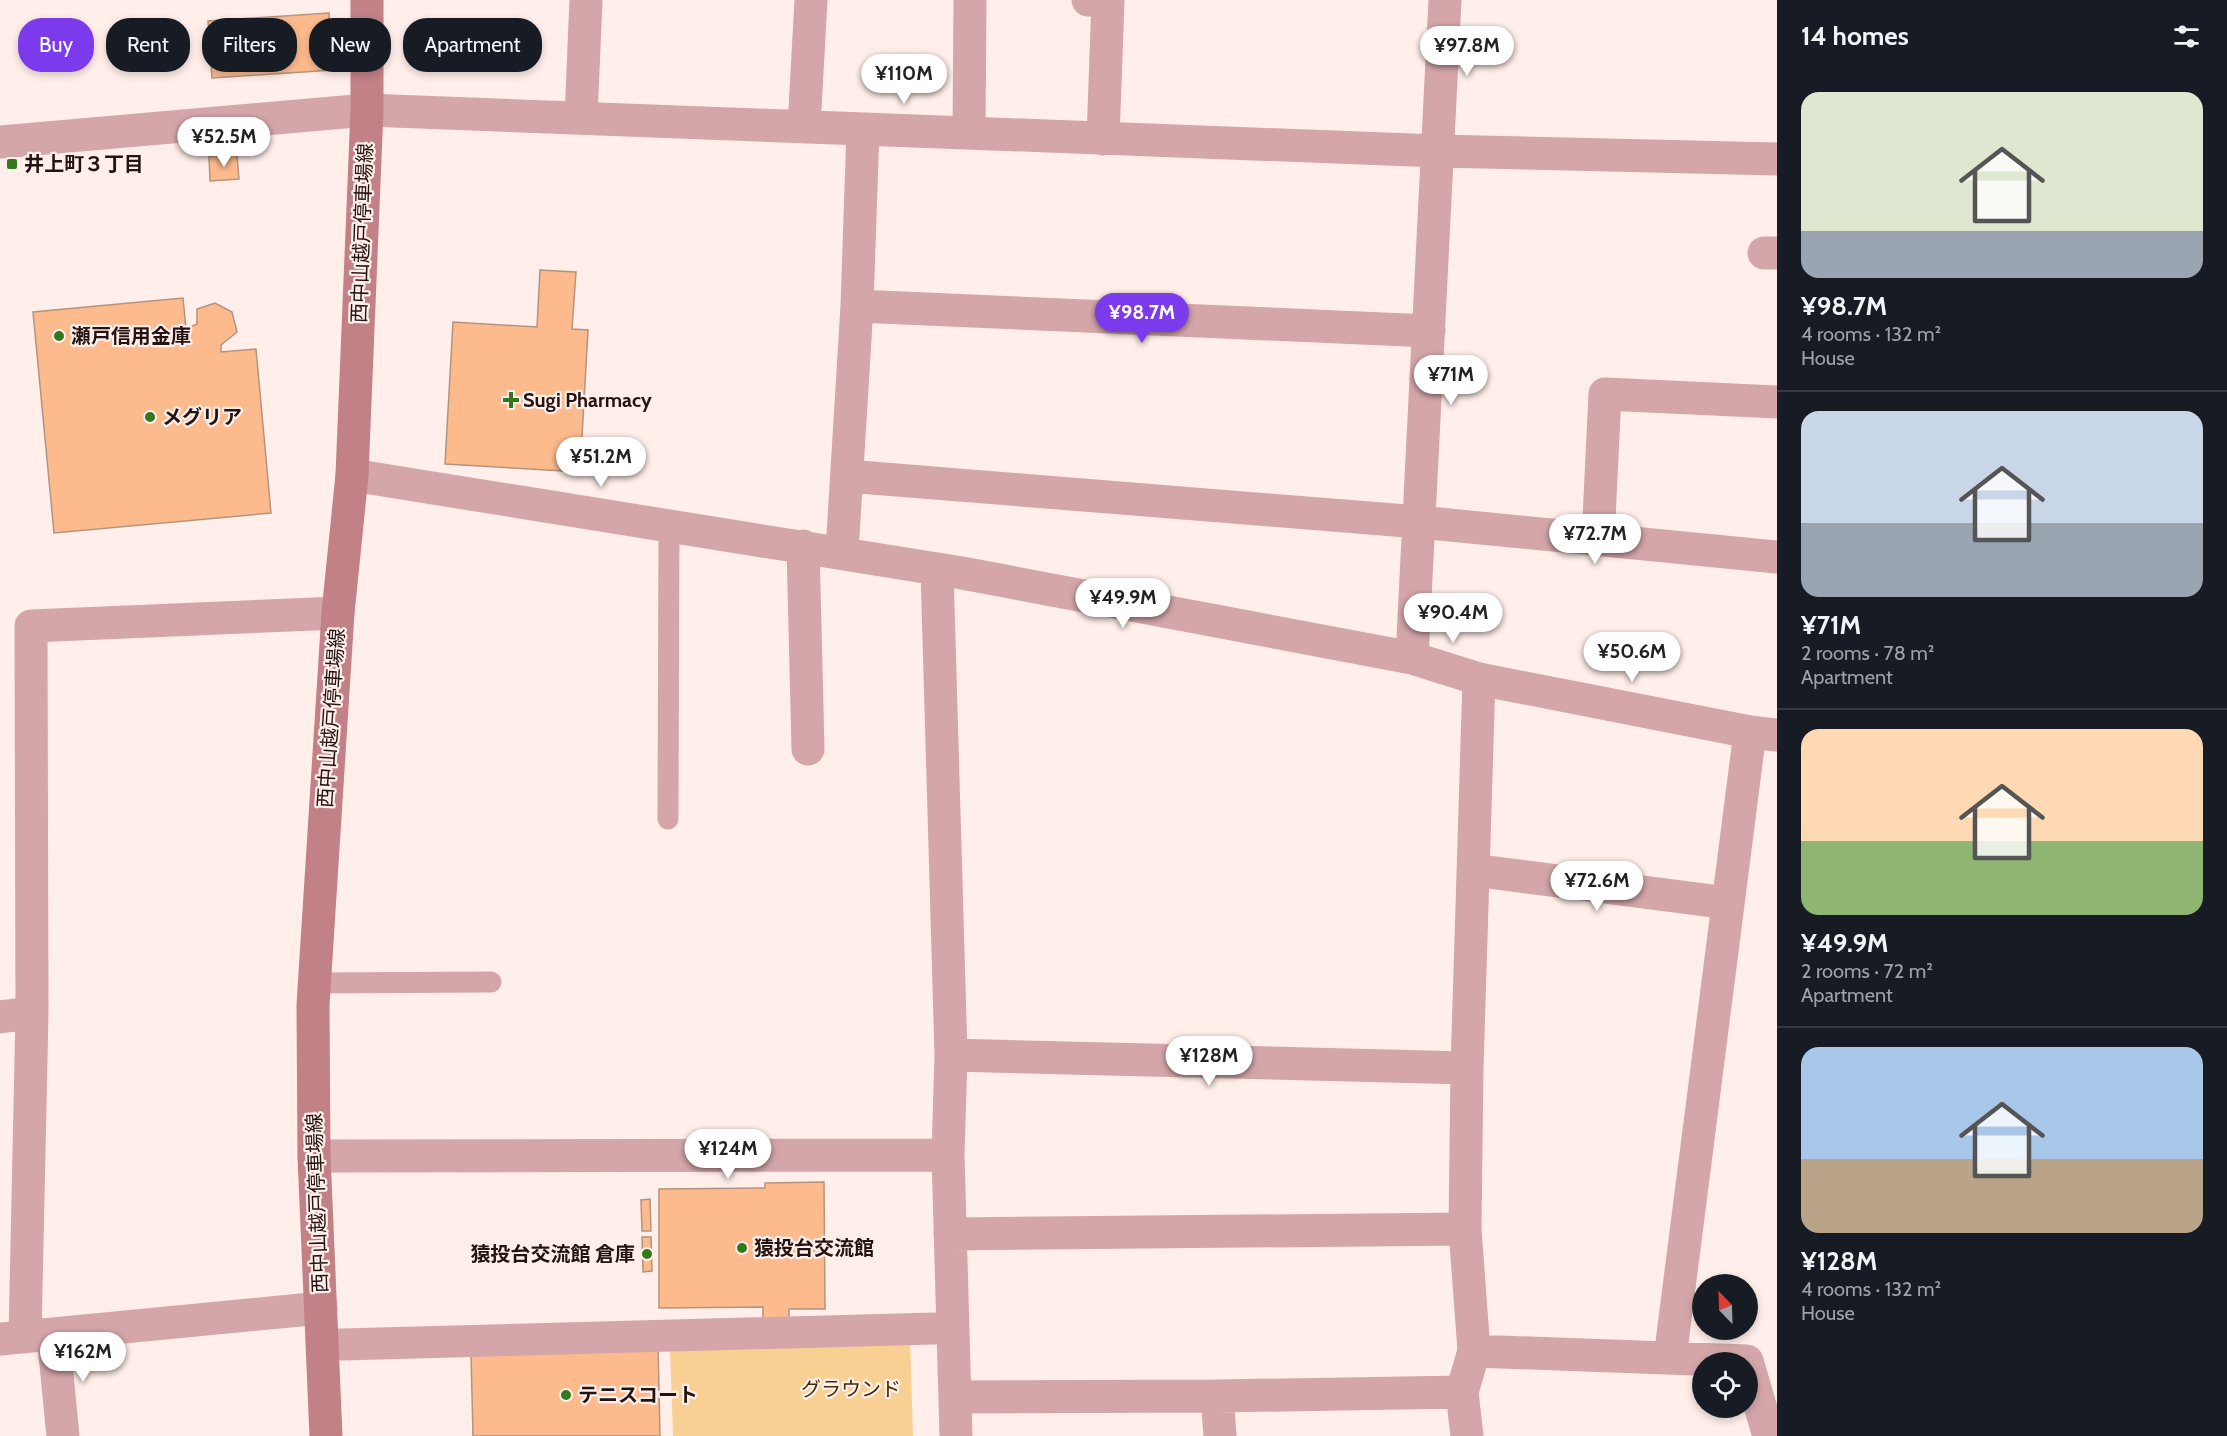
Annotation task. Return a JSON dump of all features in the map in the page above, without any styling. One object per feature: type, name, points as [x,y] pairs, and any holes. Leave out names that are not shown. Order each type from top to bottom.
[{"type":"main road","name":"西中山越戸停車場線","points":[[326,1436],[314,1156],[314,983],[338,613],[351,475],[367,110],[366,0]]},
{"type":"street","points":[[581,118],[586,0]]},
{"type":"street","points":[[804,127],[811,0]]},
{"type":"street","points":[[969,133],[970,0]]},
{"type":"street","points":[[1088,0],[1108,1],[1103,139]]},
{"type":"street","points":[[1412,658],[1444,0]]},
{"type":"street","points":[[0,142],[367,110],[1438,151],[1777,159]]},
{"type":"street","points":[[842,552],[863,129]]},
{"type":"street","points":[[856,306],[1429,331]]},
{"type":"street","points":[[1598,540],[1605,394],[1777,402]]},
{"type":"street","points":[[351,475],[963,573],[1412,658],[1479,679],[1763,734],[1728,903],[1670,1358]]},
{"type":"street","points":[[846,476],[1419,522],[1777,557]]},
{"type":"street","points":[[803,546],[808,749]]},
{"type":"street","points":[[937,570],[951,1055],[948,1155],[956,1436]]},
{"type":"street","points":[[63,1436],[26,1337],[32,1013],[31,626],[338,613]]},
{"type":"street","points":[[1467,1436],[1462,1392],[1473,1352],[1465,1229],[1467,1068],[1479,679]]},
{"type":"street","points":[[1473,870],[1728,903]]},
{"type":"street","points":[[0,1017],[32,1013]]},
{"type":"street","points":[[951,1055],[1467,1068]]},
{"type":"street","points":[[314,1156],[948,1155]]},
{"type":"street","points":[[950,1234],[1465,1229]]},
{"type":"street","points":[[26,1337],[321,1308]]},
{"type":"street","points":[[323,1345],[952,1328]]},
{"type":"street","points":[[1473,1352],[1747,1361],[1769,1436]]},
{"type":"street","points":[[955,1397],[1462,1392]]},
{"type":"street","points":[[1218,1396],[1220,1436]]},
{"type":"lane","points":[[668,819],[669,525]]},
{"type":"lane","points":[[314,983],[491,981]]},
{"type":"green space","name":"グラウンド","points":[[910,1340],[913,1436],[673,1436],[670,1348]]},
{"type":"building","points":[[329,13],[329,18],[309,18],[309,72],[212,78],[212,72],[297,72],[297,18],[253,18]]},
{"type":"building","points":[[237,155],[239,179],[210,181],[209,156]]},
{"type":"building","points":[[540,270],[576,272],[572,329],[588,330],[580,472],[445,464],[453,322],[537,327]]},
{"type":"building","points":[[183,298],[186,329],[197,324],[197,309],[215,303],[232,312],[237,332],[221,345],[221,352],[256,349],[271,513],[54,533],[33,312]]},
{"type":"building","name":"猿投台交流館","points":[[824,1182],[825,1309],[789,1309],[789,1322],[763,1323],[763,1307],[659,1308],[659,1189],[765,1188],[765,1183]]},
{"type":"building","name":"猿投台交流館 倉庫","points":[[650,1199],[651,1231],[642,1231],[641,1200]]},
{"type":"building","name":"猿投台交流館 倉庫","points":[[642,1237],[651,1237],[652,1271],[643,1272]]},
{"type":"building","name":"テニスコート","points":[[658,1345],[660,1436],[473,1436],[471,1354]]},
{"type":"place","name":"井上町３丁目","points":[[12,164]]},
{"type":"place","name":"瀬戸信用金庫","points":[[59,336]]},
{"type":"place","name":"Sugi Pharmacy","points":[[511,400]]},
{"type":"place","name":"メグリア","points":[[150,417]]},
{"type":"place","name":"猿投台交流館","points":[[742,1248]]},
{"type":"place","name":"猿投台交流館 倉庫","points":[[647,1254]]},
{"type":"place","name":"テニスコート","points":[[566,1395]]}]
